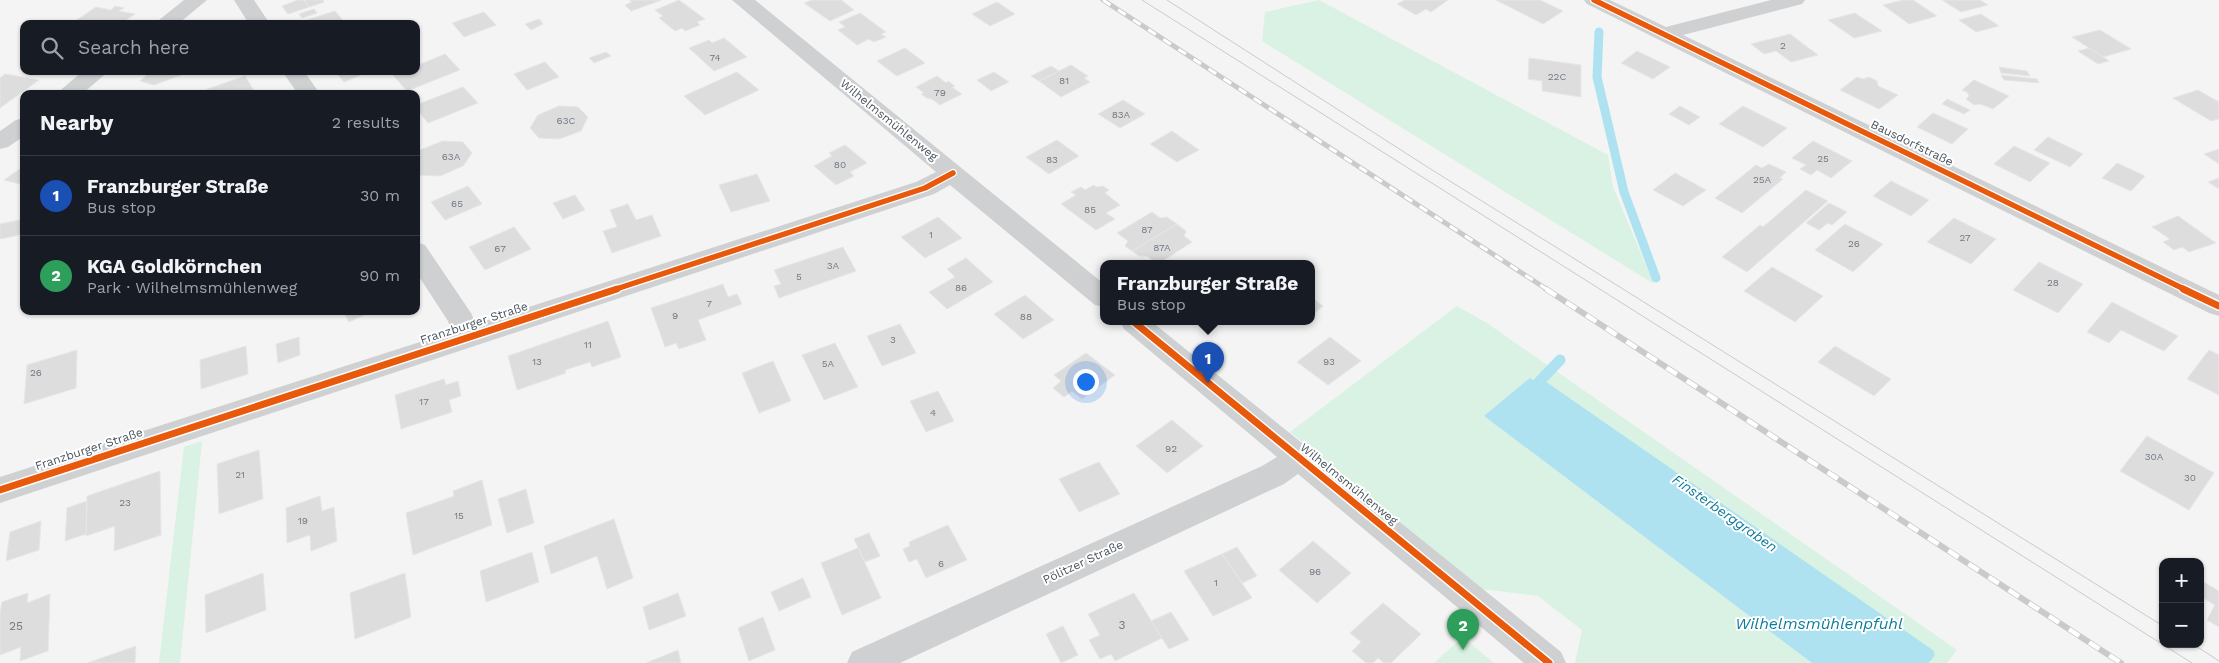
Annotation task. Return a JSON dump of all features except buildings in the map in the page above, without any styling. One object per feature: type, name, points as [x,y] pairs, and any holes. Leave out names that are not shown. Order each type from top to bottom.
[{"type":"street","points":[[170,20],[197,0]]},
{"type":"street","points":[[244,0],[257,20]]},
{"type":"street","name":"Wilhelmsmühlenweg","points":[[742,0],[1100,295]]},
{"type":"street","name":"Bausdorfstraße","points":[[1594,0],[2214,300]]},
{"type":"street","points":[[1663,34],[1795,0]]},
{"type":"street","points":[[72,90],[93,75]]},
{"type":"street","points":[[297,75],[306,90]]},
{"type":"street","points":[[0,142],[20,128]]},
{"type":"street","name":"Franzburger Straße","points":[[0,490],[925,188],[954,173]]},
{"type":"street","points":[[420,257],[461,320],[466,337]]},
{"type":"street","name":"Wilhelmsmühlenweg","points":[[1138,325],[1549,663]]},
{"type":"street","name":"Pölitzer Straße","points":[[864,663],[1273,475],[1300,458]]},
{"type":"green space","points":[[1319,0],[1608,155],[1613,187],[1654,284],[1262,41],[1265,12]]},
{"type":"green space","points":[[1457,306],[1487,323],[1957,650],[1947,663],[1921,663],[1928,654],[1484,416],[1812,663],[1575,663],[1582,630],[1538,596],[1482,589],[1290,432]]},
{"type":"green space","points":[[202,441],[180,663],[159,663],[184,447]]},
{"type":"green space","points":[[1463,637],[1494,663],[1434,663]]},
{"type":"water","name":"Wilhelmsmühlenpfuhl","points":[[1530,378],[1929,654],[1921,663],[1812,663],[1484,416]]},
{"type":"waterway","name":"Finsterberggraben","points":[[1599,32],[1597,77],[1624,192],[1656,278]]},
{"type":"waterway","name":"Finsterberggraben","points":[[1560,360],[1538,383],[1929,654],[1921,663]]},
{"type":"tram line","points":[[1142,0],[2192,663]]},
{"type":"tram line","points":[[1167,0],[1429,168],[2159,624]]},
{"type":"tram line","points":[[2199,648],[2219,661]]},
{"type":"railway","points":[[1103,0],[1548,290]]},
{"type":"railway","points":[[1546,289],[2121,663]]},
{"type":"cycle path","points":[[1594,0],[2219,306]]},
{"type":"cycle path","points":[[0,490],[925,188],[953,173]]},
{"type":"cycle path","points":[[1138,325],[1549,663]]},
{"type":"place","name":"Franzburger Straße","points":[[1208,383]]},
{"type":"place","name":"KGA Goldkörnchen","points":[[1463,650]]}]
